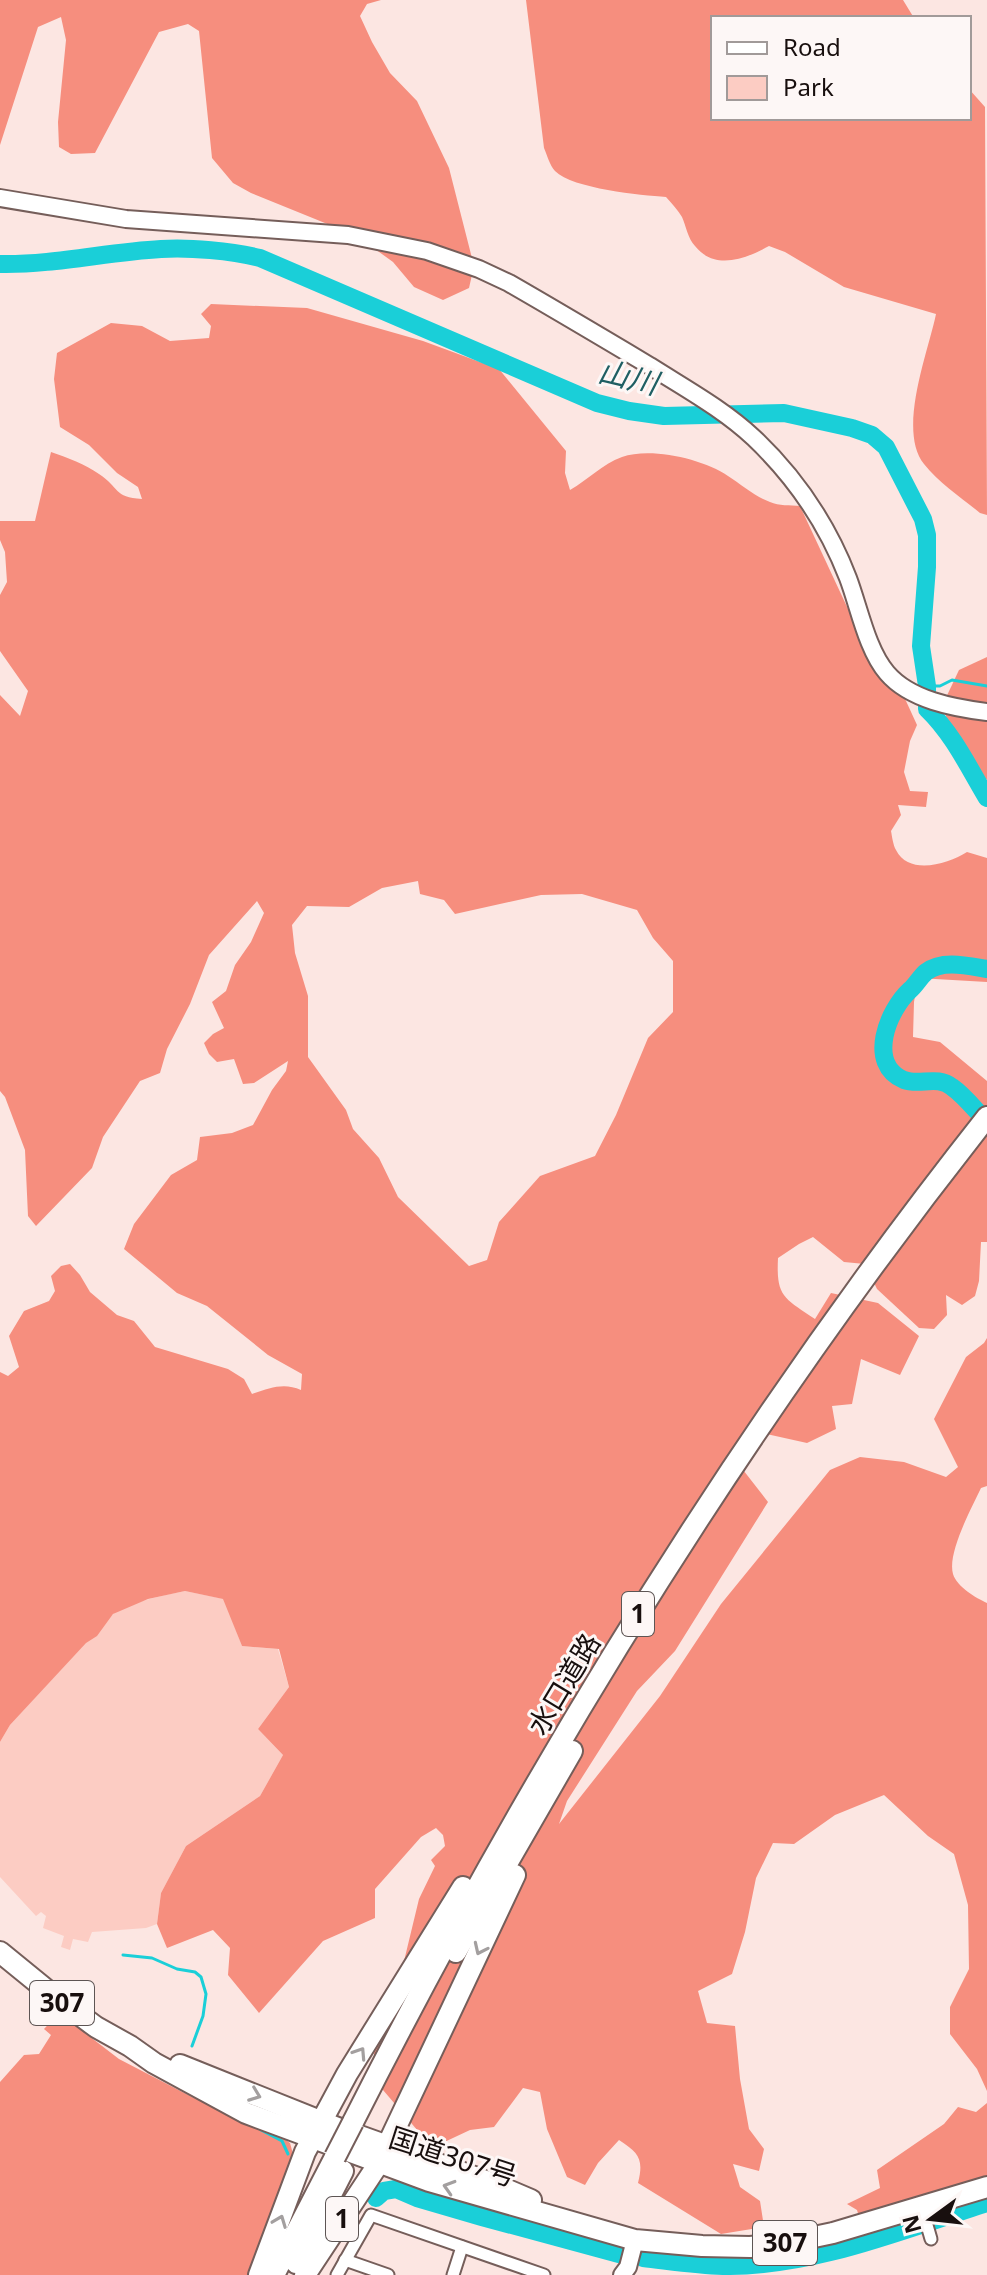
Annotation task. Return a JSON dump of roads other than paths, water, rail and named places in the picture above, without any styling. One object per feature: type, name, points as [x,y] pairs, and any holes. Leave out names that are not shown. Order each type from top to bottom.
[{"type":"highway","name":"水口道路","points":[[359,2124],[624,1662],[783,1417],[980,1140],[987,1117]]},
{"type":"highway","name":"水口道路","points":[[290,2275],[342,2159],[461,1915],[638,1614],[758,1429],[884,1252],[980,1140]]},
{"type":"highway","name":"1","points":[[305,2275],[384,2154],[571,1762],[572,1752]]},
{"type":"highway","name":"1","points":[[259,2275],[300,2167],[347,2074],[517,1799],[531,1780],[541,1777]]},
{"type":"highway","name":"307","points":[[0,1952],[96,2027],[209,2094],[246,2113],[283,2126],[317,2129]]},
{"type":"highway","name":"307","points":[[130,2046],[136,2046],[317,2129]]},
{"type":"highway","points":[[283,2126],[298,2146],[300,2167]]},
{"type":"highway","name":"国道307号","points":[[317,2129],[384,2154],[491,2183],[578,2222],[635,2240],[702,2246],[781,2244],[924,2217],[987,2187]]},
{"type":"highway","name":"水口道路","points":[[274,2275],[342,2159]]},
{"type":"street","points":[[0,198],[126,219],[348,235],[427,251],[509,283],[713,405],[742,428],[779,463],[817,514],[847,575],[880,664],[896,682],[916,694],[987,712]]},
{"type":"street","points":[[337,2275],[371,2215],[544,2275]]},
{"type":"street","points":[[924,2217],[931,2239]]},
{"type":"street","points":[[622,2275],[628,2267],[635,2240]]},
{"type":"street","points":[[453,2275],[462,2247]]},
{"type":"street","points":[[345,2260],[388,2275]]},
{"type":"waterway","name":"山川","points":[[0,264],[172,249],[210,250],[260,258],[597,403],[664,416],[784,413],[872,435],[886,447],[923,519],[927,535],[921,646],[927,709],[953,740],[987,798]]},
{"type":"waterway","points":[[927,686],[940,686],[952,680],[987,686]]},
{"type":"waterway","name":"山川","points":[[987,969],[948,965],[926,972],[894,1010],[884,1036],[883,1050],[892,1072],[910,1082],[946,1084],[987,1122]]},
{"type":"waterway","points":[[123,1955],[152,1958],[177,1969],[195,1972],[201,1977],[206,1994],[203,2016],[192,2046]]},
{"type":"waterway","points":[[261,2130],[282,2141],[288,2154]]},
{"type":"waterway","points":[[376,2198],[384,2191],[396,2189],[482,2217],[619,2254]]},
{"type":"waterway","points":[[643,2258],[723,2266],[791,2260],[857,2245],[987,2203]]}]
